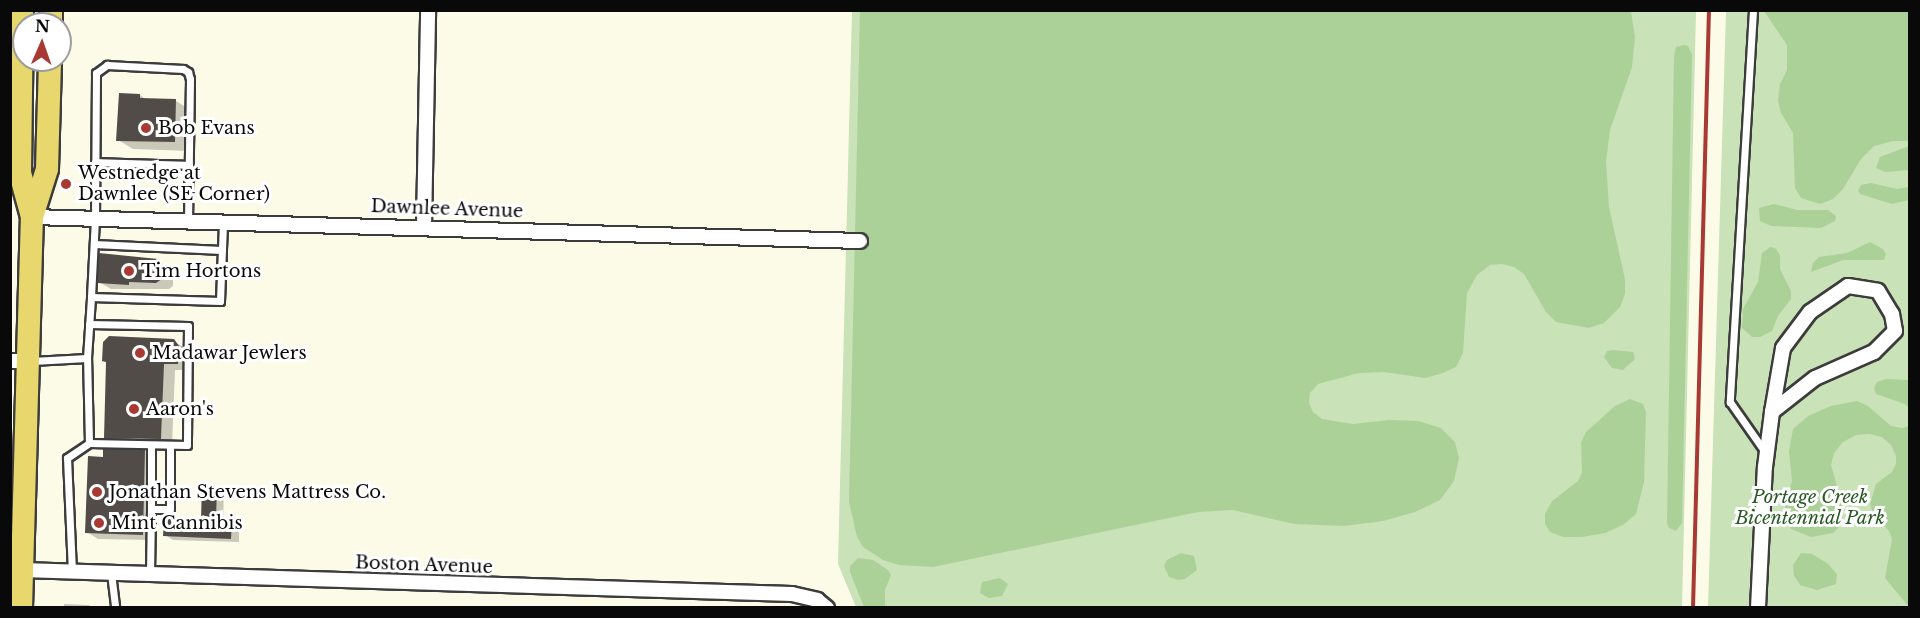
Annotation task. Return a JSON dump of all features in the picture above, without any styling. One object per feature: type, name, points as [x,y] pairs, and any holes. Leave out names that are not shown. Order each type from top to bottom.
[{"type":"main road","points":[[22,10],[20,173],[32,217]]},
{"type":"main road","points":[[21,608],[18,575],[23,406],[20,361],[32,217],[47,169],[50,72]]},
{"type":"street","points":[[424,226],[428,10]]},
{"type":"street","name":"Dawnlee Avenue","points":[[32,217],[424,226],[860,241]]},
{"type":"street","points":[[1758,608],[1767,454],[1772,412],[1783,348],[1810,312],[1848,286],[1878,291],[1892,314],[1895,331],[1874,352],[1815,378],[1772,412]]},
{"type":"street","name":"Boston Avenue","points":[[18,575],[72,572],[792,594],[825,606]]},
{"type":"lane","points":[[1753,10],[1730,402],[1767,454]]},
{"type":"lane","points":[[89,443],[87,358],[95,219],[96,73],[107,65],[183,69],[188,72],[188,221]]},
{"type":"lane","points":[[95,162],[189,165]]},
{"type":"lane","points":[[91,297],[220,301],[223,222]]},
{"type":"lane","points":[[94,244],[222,250]]},
{"type":"lane","points":[[72,572],[67,458],[89,443],[187,445],[189,326],[89,324]]},
{"type":"lane","points":[[20,361],[87,358]]},
{"type":"lane","points":[[150,574],[151,444]]},
{"type":"lane","points":[[151,509],[170,509],[170,444]]},
{"type":"lane","points":[[111,573],[115,608]]},
{"type":"green space","points":[[852,11],[1696,11],[1682,607],[856,607],[838,564]]},
{"type":"green space","points":[[860,11],[1631,11],[1635,37],[1632,67],[1610,130],[1606,162],[1609,207],[1625,279],[1625,294],[1620,307],[1604,323],[1589,328],[1556,322],[1546,312],[1524,274],[1514,267],[1502,264],[1490,265],[1477,275],[1467,293],[1463,353],[1456,367],[1425,378],[1384,372],[1359,373],[1318,384],[1310,393],[1309,403],[1313,412],[1322,419],[1353,424],[1389,420],[1418,421],[1441,428],[1455,442],[1459,458],[1454,481],[1440,500],[1415,512],[1383,521],[1344,526],[1294,524],[1233,510],[1198,512],[933,567],[899,565],[883,560],[863,547],[857,537],[849,502]]},
{"type":"green space","name":"Portage Creek Bicentennial Park","points":[[1726,11],[1909,11],[1909,607],[1708,608]]},
{"type":"green space","points":[[1764,11],[1909,11],[1909,141],[1894,141],[1874,146],[1861,159],[1843,189],[1833,199],[1820,204],[1801,198],[1795,188],[1793,133],[1781,113],[1778,101],[1780,84],[1787,70],[1787,45]]},
{"type":"green space","points":[[1688,46],[1692,55],[1682,523],[1676,531],[1669,528],[1667,524],[1674,56],[1676,47]]},
{"type":"green space","points":[[1909,146],[1909,170],[1885,172],[1876,168],[1880,157]]},
{"type":"green space","points":[[1871,183],[1897,189],[1909,187],[1909,200],[1892,204],[1860,194],[1858,191],[1861,185]]},
{"type":"green space","points":[[1774,204],[1797,210],[1828,210],[1836,216],[1835,221],[1821,228],[1771,226],[1760,221],[1759,208]]},
{"type":"green space","points":[[1870,242],[1883,249],[1886,254],[1884,260],[1843,260],[1811,272],[1813,263],[1819,257],[1847,253]]},
{"type":"green space","points":[[1770,247],[1775,248],[1780,255],[1780,269],[1791,291],[1791,299],[1778,316],[1772,331],[1760,337],[1752,337],[1742,328],[1743,309],[1758,282],[1762,253]]},
{"type":"green space","points":[[1607,351],[1633,352],[1635,359],[1623,370],[1612,368],[1604,357]]},
{"type":"green space","points":[[1886,379],[1909,380],[1909,408],[1905,404],[1876,394],[1874,388],[1877,382]]},
{"type":"green space","points":[[1630,399],[1643,404],[1646,412],[1644,482],[1636,514],[1623,525],[1605,533],[1582,537],[1563,537],[1550,532],[1545,524],[1545,514],[1552,501],[1578,481],[1582,472],[1581,442],[1586,432],[1615,406]]},
{"type":"green space","points":[[1857,401],[1868,406],[1891,426],[1902,428],[1909,426],[1909,607],[1885,578],[1892,539],[1889,531],[1873,513],[1870,504],[1876,484],[1892,472],[1896,464],[1896,456],[1891,445],[1882,437],[1870,434],[1856,435],[1843,442],[1834,453],[1831,465],[1843,516],[1840,526],[1833,533],[1811,537],[1791,529],[1786,521],[1785,501],[1792,481],[1789,451],[1793,429],[1808,416],[1831,406]]},
{"type":"green space","points":[[1181,553],[1194,556],[1197,570],[1185,579],[1178,580],[1169,577],[1164,566],[1167,560]]},
{"type":"green space","points":[[1801,553],[1812,554],[1827,563],[1837,574],[1836,584],[1817,590],[1800,585],[1794,576],[1793,565]]},
{"type":"green space","points":[[858,558],[873,560],[888,570],[891,575],[885,590],[885,607],[864,607],[850,572],[850,566]]},
{"type":"green space","points":[[1000,578],[1008,584],[1002,596],[989,598],[980,593],[982,582]]},
{"type":"building","name":"Bob Evans","points":[[119,93],[140,94],[140,98],[176,99],[175,142],[116,141]]},
{"type":"building","name":"Tim Hortons","points":[[99,253],[158,259],[162,262],[162,279],[156,283],[129,282],[129,285],[97,283]]},
{"type":"building","points":[[109,336],[174,339],[179,346],[178,364],[164,364],[161,439],[104,438],[106,362],[102,361],[103,342]]},
{"type":"building","points":[[103,449],[145,450],[143,535],[85,533],[88,456],[103,457]]},
{"type":"building","points":[[202,485],[217,485],[216,520],[232,520],[231,539],[163,536],[164,518],[201,519]]},
{"type":"railway","points":[[1693,608],[1709,10]]},
{"type":"place","name":"Bob Evans","points":[[146,128]]},
{"type":"place","name":"Westnedge at Dawnlee (SE Corner)","points":[[66,184]]},
{"type":"place","name":"Tim Hortons","points":[[129,271]]},
{"type":"place","name":"Madawar Jewlers","points":[[140,353]]},
{"type":"place","name":"Aaron's","points":[[134,409]]},
{"type":"place","name":"Jonathan Stevens Mattress Co.","points":[[97,492]]},
{"type":"place","name":"Mint Cannibis","points":[[99,523]]}]
